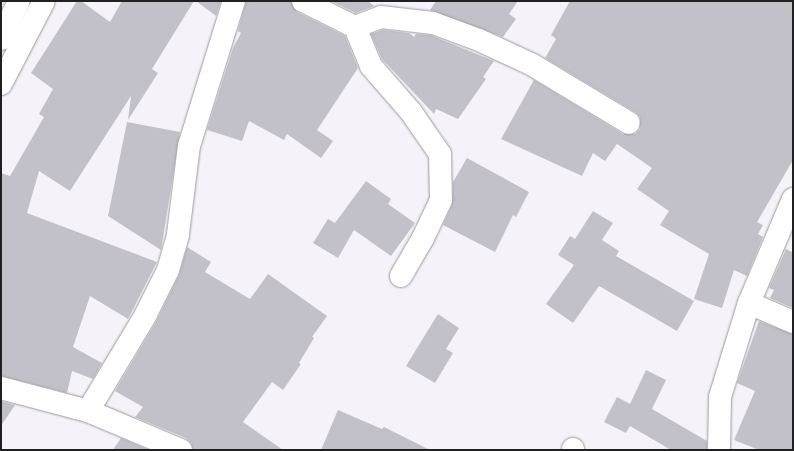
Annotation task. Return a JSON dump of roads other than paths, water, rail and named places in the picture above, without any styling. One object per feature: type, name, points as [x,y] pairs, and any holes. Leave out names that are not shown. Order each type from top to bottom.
[{"type":"main road","points":[[1,39],[19,1]]},
{"type":"main road","points":[[1,84],[44,1]]},
{"type":"main road","points":[[88,411],[145,316],[168,270],[178,234],[189,146],[234,1]]},
{"type":"main road","points":[[304,1],[355,27],[371,66],[411,112],[440,154],[441,200],[423,238],[401,276]]},
{"type":"main road","points":[[355,27],[381,18],[433,23],[479,40],[531,64],[629,123]]},
{"type":"main road","points":[[719,450],[720,397],[749,303],[793,199]]},
{"type":"main road","points":[[749,303],[793,322]]},
{"type":"main road","points":[[1,388],[88,411],[181,450]]}]
